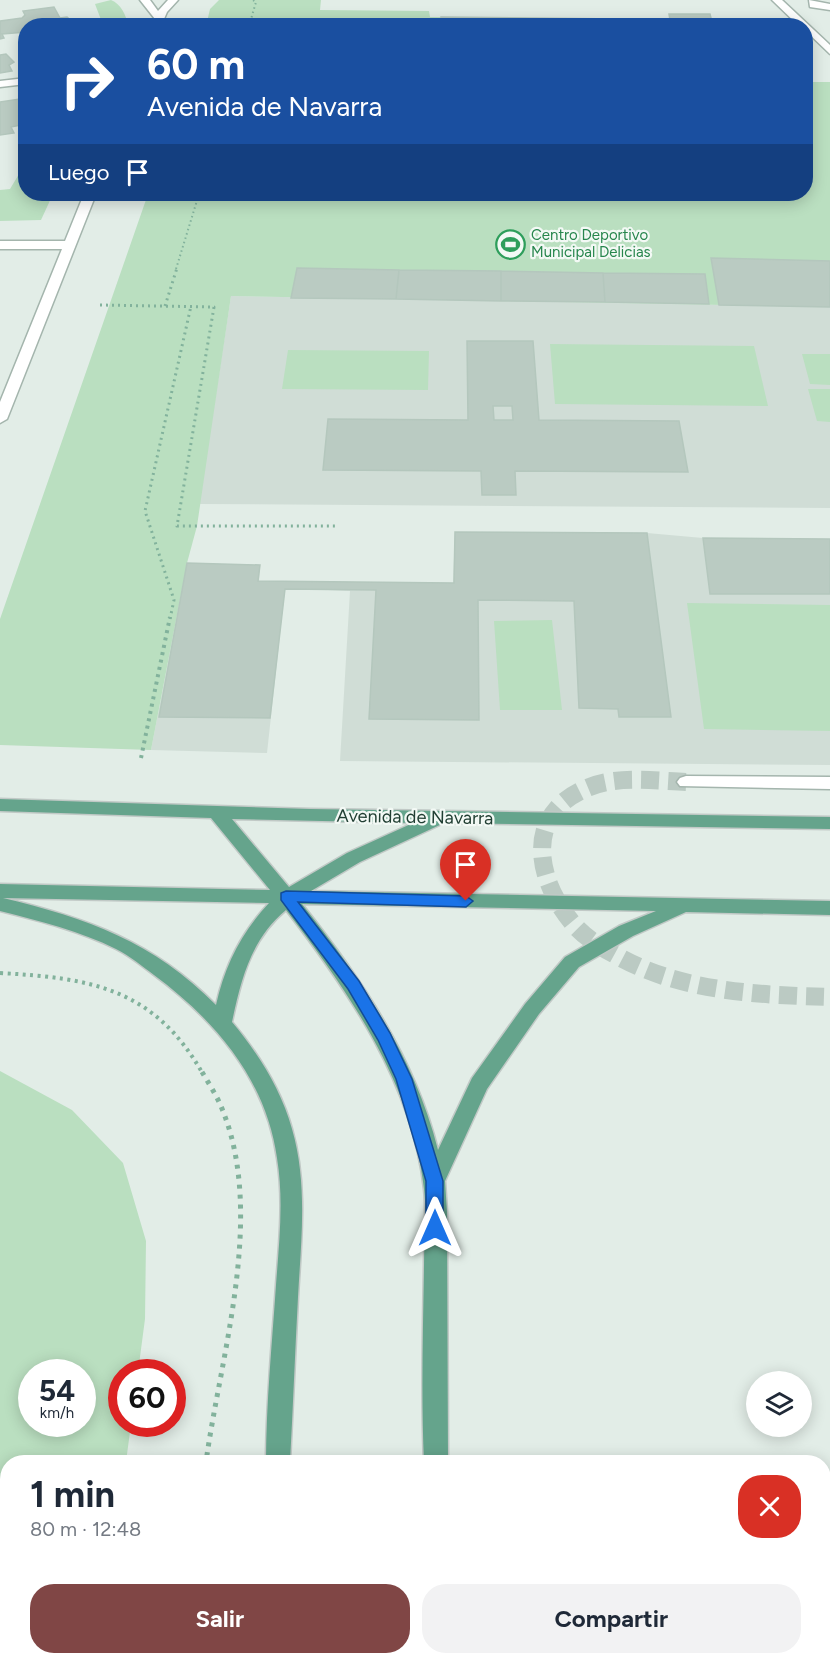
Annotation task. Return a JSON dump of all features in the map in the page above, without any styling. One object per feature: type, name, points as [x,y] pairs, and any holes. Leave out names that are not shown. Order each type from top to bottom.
[{"type":"main road","name":"Avenida de Navarra","points":[[0,805],[217,813],[830,824]]},
{"type":"main road","points":[[217,813],[286,896],[353,985],[385,1037],[404,1079],[435,1181],[436,1455]]},
{"type":"main road","points":[[222,1023],[240,957],[256,929],[286,896],[353,858],[442,817]]},
{"type":"main road","points":[[0,891],[686,907],[830,908]]},
{"type":"main road","points":[[0,904],[80,927],[127,946],[184,986],[222,1023],[254,1063],[273,1100],[287,1157],[292,1209],[278,1455]]},
{"type":"main road","points":[[435,1181],[479,1084],[532,1009],[572,962],[627,931],[686,907]]},
{"type":"street","points":[[145,0],[156,18]]},
{"type":"street","points":[[161,18],[173,0]]},
{"type":"street","points":[[777,0],[796,18]]},
{"type":"street","points":[[814,0],[813,5],[830,7]]},
{"type":"street","points":[[813,34],[830,51]]},
{"type":"street","points":[[0,84],[18,82]]},
{"type":"street","points":[[0,419],[87,201]]},
{"type":"street","points":[[0,245],[69,245]]},
{"type":"street","points":[[686,782],[830,783]]},
{"type":"path","points":[[251,18],[256,2],[253,0]]},
{"type":"path","points":[[165,306],[197,201]]},
{"type":"path","points":[[100,305],[214,307],[177,526],[339,526]]},
{"type":"path","points":[[141,758],[174,600],[145,511],[191,306]]},
{"type":"path","points":[[0,973],[83,980],[104,984],[123,993],[152,1012],[183,1043],[205,1073],[220,1102],[233,1137],[239,1174],[240,1203],[233,1294],[211,1413],[207,1455]]},
{"type":"shaded area","points":[[231,296],[830,307],[830,508],[199,504]]},
{"type":"shaded area","points":[[455,532],[647,533],[703,538],[830,539],[830,765],[340,761],[350,591],[285,589],[267,753],[151,750],[187,563],[260,565],[259,581],[453,583]]},
{"type":"green space","points":[[111,0],[118,4],[126,18],[100,18],[95,4]]},
{"type":"green space","points":[[219,0],[321,0],[320,10],[429,11],[430,17],[524,18],[208,18],[210,9]]},
{"type":"green space","points":[[813,82],[830,82],[830,307],[231,296],[197,526],[187,563],[151,750],[0,745],[0,619],[146,201],[813,201]]},
{"type":"green space","points":[[18,176],[18,201],[50,201],[41,220],[0,221],[0,190],[10,189]]},
{"type":"green space","points":[[550,344],[754,346],[768,406],[555,404]]},
{"type":"green space","points":[[288,350],[429,351],[428,390],[282,389]]},
{"type":"green space","points":[[802,354],[830,354],[830,385],[810,384]]},
{"type":"green space","points":[[808,389],[830,389],[830,422],[817,421]]},
{"type":"green space","points":[[687,603],[830,605],[830,731],[704,729]]},
{"type":"green space","points":[[552,620],[562,710],[500,710],[494,621]]},
{"type":"green space","points":[[0,1071],[72,1110],[123,1163],[146,1241],[145,1319],[140,1359],[108,1359],[108,1437],[129,1437],[127,1455],[0,1455]]},
{"type":"building","points":[[54,7],[60,18],[22,18],[25,15],[23,11]]},
{"type":"building","points":[[669,14],[710,14],[711,18],[670,18]]},
{"type":"building","points":[[441,17],[530,18],[441,18]]},
{"type":"building","points":[[18,19],[18,33],[2,34],[4,38],[0,39],[0,21]]},
{"type":"building","points":[[6,54],[14,62],[9,65],[12,71],[0,73],[0,55]]},
{"type":"building","points":[[18,99],[18,126],[11,127],[14,133],[0,135],[0,102]]},
{"type":"building","points":[[711,258],[830,261],[830,307],[719,305]]},
{"type":"building","points":[[297,268],[399,270],[396,299],[291,298]]},
{"type":"building","points":[[399,270],[501,271],[501,301],[396,299]]},
{"type":"building","points":[[501,271],[603,273],[605,302],[501,301]]},
{"type":"building","points":[[603,273],[705,274],[709,304],[605,302]]},
{"type":"building","points":[[467,341],[533,341],[539,420],[679,421],[688,472],[515,471],[516,495],[482,495],[481,471],[323,470],[328,419],[468,420]],"holes":[[[493,406],[512,406],[513,420],[494,420]]]},
{"type":"building","points":[[455,532],[647,533],[671,717],[619,717],[618,709],[579,708],[574,601],[478,600],[479,720],[369,719],[376,590],[285,589],[270,718],[159,717],[187,563],[260,565],[258,581],[454,583]]},
{"type":"building","points":[[703,538],[830,539],[830,594],[710,594]]},
{"type":"tunnel","points":[[686,782],[611,781],[587,788],[566,800],[552,815],[544,833],[542,852],[545,871],[552,891],[563,910],[576,927],[597,944],[621,958],[670,978],[723,990],[830,997]]},
{"type":"place","name":"Centro Deportivo Municipal Delicias","points":[[510,244]]},
{"type":"route","points":[[435,1228],[435,1181],[404,1079],[385,1037],[353,985],[286,896],[466,901]]}]
